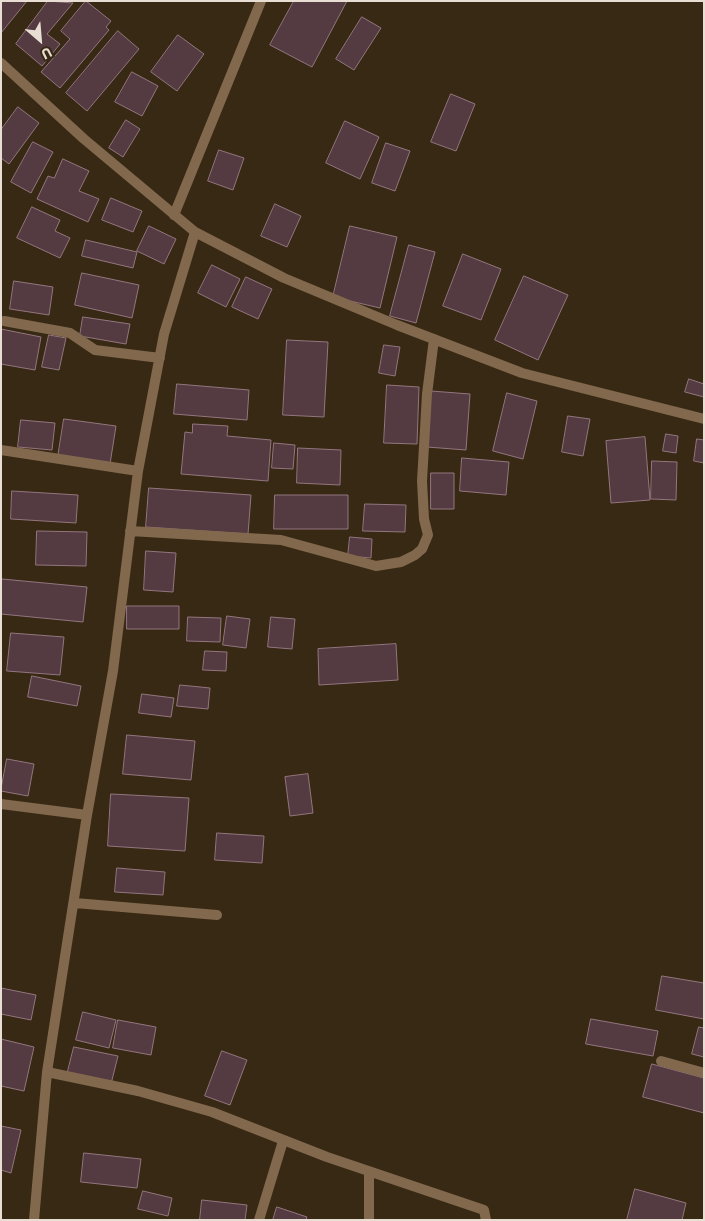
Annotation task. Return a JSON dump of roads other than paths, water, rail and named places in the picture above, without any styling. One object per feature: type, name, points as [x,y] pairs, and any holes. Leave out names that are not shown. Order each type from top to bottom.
[{"type":"street","points":[[174,214],[261,1]]},
{"type":"street","points":[[1,63],[84,139],[195,232],[284,278],[434,339],[522,372],[704,418]]},
{"type":"street","points":[[34,1220],[47,1072],[75,903],[87,815],[113,672],[138,471],[164,334],[195,232]]},
{"type":"street","points":[[4,321],[70,333],[96,350],[160,358]]},
{"type":"street","points":[[130,531],[281,540],[376,566],[401,562],[415,555],[428,542],[424,519],[422,482],[427,394],[434,339]]},
{"type":"street","points":[[1,450],[138,471]]},
{"type":"street","points":[[1,804],[87,815]]},
{"type":"street","points":[[75,903],[217,915]]},
{"type":"street","points":[[661,1061],[704,1073]]},
{"type":"street","points":[[47,1072],[138,1091],[212,1112],[283,1141],[369,1172],[451,1197],[484,1210],[486,1220]]},
{"type":"street","points":[[259,1220],[283,1141]]},
{"type":"street","points":[[369,1172],[369,1220]]}]
